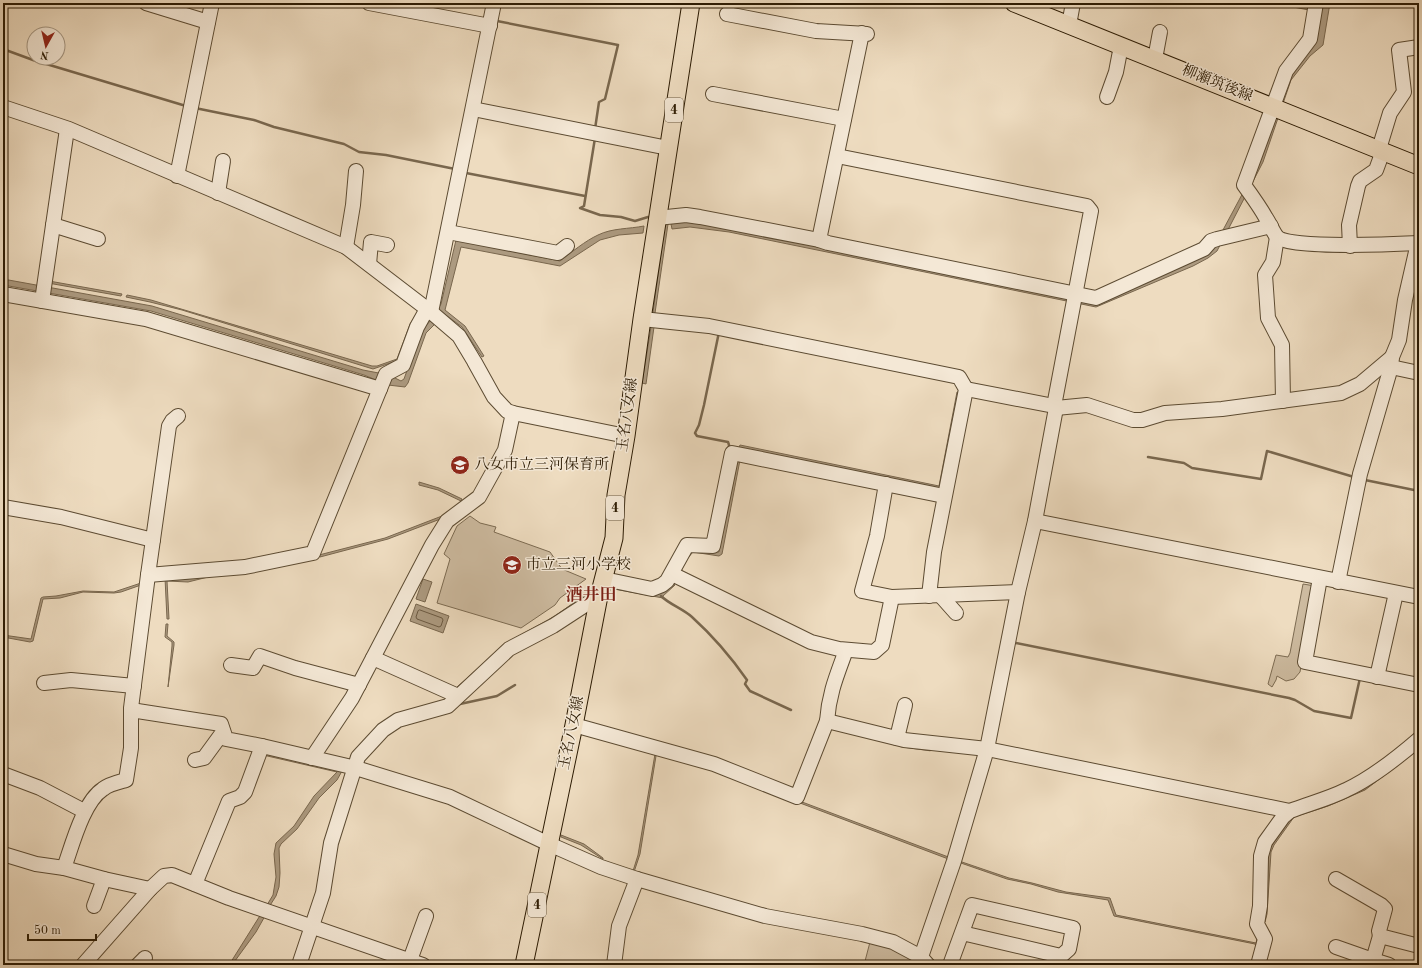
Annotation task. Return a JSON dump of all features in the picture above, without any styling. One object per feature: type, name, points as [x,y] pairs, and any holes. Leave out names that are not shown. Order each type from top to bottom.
[{"type":"main road","name":"玉名八女線","points":[[524,965],[599,596],[614,538],[616,495],[626,436],[657,218],[691,3]]},
{"type":"main road","name":"柳瀬筑後線","points":[[1014,3],[1419,166]]},
{"type":"street","points":[[146,3],[208,22]]},
{"type":"street","points":[[177,176],[212,3]]},
{"type":"street","points":[[369,3],[490,26]]},
{"type":"street","points":[[148,575],[245,567],[313,553],[383,382],[403,365],[416,327],[433,314],[494,3]]},
{"type":"street","points":[[1069,25],[1073,3]]},
{"type":"street","points":[[1316,3],[1310,40],[1286,71],[1276,108],[1244,185],[1274,232],[1282,241],[1350,246],[1419,243],[1405,300],[1399,340],[1360,474],[1338,582]]},
{"type":"street","points":[[726,14],[816,31],[864,33],[819,240]]},
{"type":"street","points":[[1155,60],[1160,32]]},
{"type":"street","points":[[1107,97],[1116,72],[1121,46]]},
{"type":"street","points":[[1350,246],[1349,225],[1358,186],[1360,181],[1376,170],[1390,113],[1404,92],[1399,50],[1419,47]]},
{"type":"street","points":[[713,94],[844,120]]},
{"type":"street","points":[[3,107],[67,129],[346,247],[459,336],[494,398],[507,411],[626,436]]},
{"type":"street","points":[[473,109],[668,148]]},
{"type":"street","points":[[43,293],[53,225],[61,197],[67,129]]},
{"type":"street","points":[[131,710],[221,724],[226,738],[356,768],[450,797],[601,867],[765,916],[862,934],[893,942],[924,961],[987,749],[1018,592],[1035,521],[1074,298],[1091,211],[1087,206],[837,156]]},
{"type":"street","points":[[218,193],[223,161]]},
{"type":"street","points":[[346,247],[353,205],[356,171]]},
{"type":"street","points":[[657,218],[686,216],[700,217],[819,240],[1074,298],[1096,298],[1204,249],[1211,241],[1222,238],[1274,232]]},
{"type":"street","points":[[53,225],[98,239]]},
{"type":"street","points":[[448,232],[558,254],[567,246]]},
{"type":"street","points":[[1274,232],[1273,262],[1265,275],[1268,318],[1282,345],[1283,401]]},
{"type":"street","points":[[369,264],[372,242],[387,245]]},
{"type":"street","points":[[3,294],[43,293],[383,382]]},
{"type":"street","points":[[642,319],[708,326],[959,377],[966,389],[934,552],[935,596],[956,613]]},
{"type":"street","points":[[966,389],[1055,407],[1087,406],[1133,420],[1142,420],[1165,412],[1222,409],[1341,393],[1360,384],[1392,362]]},
{"type":"street","points":[[1392,362],[1419,373]]},
{"type":"street","points":[[312,758],[352,698],[432,545],[447,521],[479,497],[505,450],[513,413]]},
{"type":"street","points":[[64,868],[84,811],[102,789],[126,780],[131,748],[131,710],[169,426],[178,416]]},
{"type":"street","points":[[604,579],[652,589],[668,581],[687,545],[713,546],[732,453],[944,496]]},
{"type":"street","points":[[886,484],[877,536],[862,591],[892,597],[1018,592]]},
{"type":"street","points":[[3,507],[60,517],[153,540]]},
{"type":"street","points":[[1035,521],[1419,598]]},
{"type":"street","points":[[672,574],[811,642],[846,650],[874,652],[882,645],[892,597]]},
{"type":"street","points":[[1320,578],[1305,662],[1419,685]]},
{"type":"street","points":[[1377,677],[1396,593]]},
{"type":"street","points":[[299,965],[323,893],[331,843],[356,768],[358,757],[383,730],[398,720],[448,706],[509,650],[553,626],[599,596]]},
{"type":"street","points":[[574,725],[714,764],[797,797],[827,721],[832,686],[846,650]]},
{"type":"street","points":[[232,665],[253,668],[260,656],[296,668],[359,685]]},
{"type":"street","points":[[373,658],[458,696]]},
{"type":"street","points":[[44,683],[71,680],[134,686]]},
{"type":"street","points":[[896,738],[905,705]]},
{"type":"street","points":[[827,721],[896,738],[987,749],[1290,811]]},
{"type":"street","points":[[194,760],[204,758],[223,732]]},
{"type":"street","points":[[1258,965],[1265,939],[1257,924],[1260,906],[1261,856],[1265,842],[1283,817],[1290,811],[1346,790],[1377,772],[1419,739]]},
{"type":"street","points":[[195,884],[229,801],[240,797],[245,792],[262,746]]},
{"type":"street","points":[[3,774],[38,787],[84,811]]},
{"type":"street","points":[[3,854],[36,864],[64,868],[150,889]]},
{"type":"street","points":[[83,965],[150,889],[164,876],[172,875],[229,898],[416,963],[426,916]]},
{"type":"street","points":[[94,906],[104,879]]},
{"type":"street","points":[[614,965],[619,926],[637,879]]},
{"type":"street","points":[[1336,879],[1381,905],[1385,909],[1379,932],[1380,936],[1373,960]]},
{"type":"street","points":[[950,965],[972,905],[1073,928],[1069,949],[1061,956],[962,933]]},
{"type":"street","points":[[1380,936],[1419,946]]},
{"type":"street","points":[[1336,947],[1357,960],[1373,960],[1390,965]]},
{"type":"shaded area","points":[[470,516],[480,523],[496,527],[494,532],[550,552],[562,569],[586,579],[560,598],[555,605],[521,628],[437,603],[450,559],[444,554],[457,526]]},
{"type":"shaded area","points":[[1303,584],[1315,586],[1300,672],[1294,679],[1286,681],[1277,676],[1272,687],[1268,684],[1276,655],[1288,657],[1290,653]]},
{"type":"shaded area","points":[[870,942],[888,945],[924,965],[864,965]]},
{"type":"water","points":[[1272,3],[1283,3],[1309,8],[1309,10]]},
{"type":"water","points":[[1322,3],[1330,3],[1323,45],[1310,56],[1291,80],[1263,162],[1217,251],[1193,266],[1096,307],[729,232],[690,227],[672,229],[671,224],[675,223],[705,223],[1096,302],[1216,243],[1253,174],[1273,115]]},
{"type":"water","points":[[665,224],[668,224],[655,313],[653,312]]},
{"type":"water","points":[[644,226],[643,233],[619,235],[600,240],[560,266],[461,247],[445,310],[465,326],[484,356],[482,357],[462,327],[443,313],[426,333],[408,383],[405,387],[388,385],[364,375],[151,311],[3,285],[3,279],[152,306],[363,370],[389,375],[401,381],[404,379],[421,331],[432,319],[441,304],[456,240],[560,261],[588,240],[598,235],[615,230]]},
{"type":"water","points":[[49,281],[122,294],[121,296],[48,283]]},
{"type":"water","points":[[127,295],[151,300],[372,366],[377,366],[397,359],[410,324],[418,312],[399,360],[373,369],[182,310],[126,297]]},
{"type":"water","points":[[651,327],[654,327],[646,384],[642,383]]},
{"type":"water","points":[[957,392],[961,392],[941,489],[738,449],[740,445],[939,486]]},
{"type":"water","points":[[736,459],[740,460],[722,554],[719,556],[693,552],[686,560],[681,571],[678,570],[683,559],[694,549],[719,552]]},
{"type":"water","points":[[419,482],[439,488],[462,499],[461,501],[438,490],[419,485]]},
{"type":"water","points":[[442,516],[443,518],[388,539],[320,557],[319,555],[385,538]]},
{"type":"water","points":[[208,574],[208,577],[188,582],[167,581],[169,619],[167,619],[165,578],[187,579]]},
{"type":"water","points":[[423,579],[432,582],[425,602],[416,599]]},
{"type":"water","points":[[141,583],[141,585],[121,592],[114,593],[83,592],[60,598],[43,599],[33,641],[30,642],[3,637],[3,635],[31,639],[41,598],[43,597],[83,591],[114,592]]},
{"type":"water","points":[[672,583],[675,585],[663,596],[663,598],[614,589],[614,585]]},
{"type":"water","points":[[589,593],[591,596],[459,691],[456,688],[502,647],[555,616]]},
{"type":"water","points":[[416,604],[449,616],[443,633],[410,621]]},
{"type":"water","points":[[166,624],[168,624],[167,636],[174,642],[168,687],[172,642],[165,637]]},
{"type":"water","points":[[1419,745],[1419,749],[1365,790],[1328,806],[1294,817],[1274,845],[1271,852],[1267,914],[1265,922],[1262,921],[1268,851],[1270,845],[1291,816]]},
{"type":"water","points":[[265,753],[342,771],[337,780],[319,798],[297,829],[281,844],[279,848],[279,887],[276,896],[269,907],[267,905],[273,895],[276,877],[274,854],[276,843],[294,826],[314,796],[337,772],[263,755]]},
{"type":"water","points":[[655,754],[657,755],[640,854],[634,872],[633,871],[638,855]]},
{"type":"water","points":[[709,767],[951,858],[951,860],[710,769]]},
{"type":"water","points":[[561,835],[584,844],[603,859],[581,845],[561,837]]},
{"type":"water","points":[[959,861],[1009,878],[1066,892],[1110,898],[1116,915],[1256,943],[1257,939],[1260,939],[1254,965],[1251,965],[1256,946],[1255,944],[1114,916],[1108,900],[1058,892],[1007,879],[958,862]]},
{"type":"water","points":[[261,914],[265,916],[256,932],[232,965],[229,965]]},
{"type":"waterway","points":[[497,19],[497,21],[618,45],[605,99],[599,102],[595,129]]},
{"type":"waterway","points":[[3,49],[33,60],[186,106]]},
{"type":"waterway","points":[[195,108],[254,120],[274,127],[344,144],[359,152],[386,155],[455,169]]},
{"type":"waterway","points":[[595,138],[584,206],[580,208],[600,215],[621,217],[635,221],[648,217]]},
{"type":"waterway","points":[[466,173],[585,196]]},
{"type":"waterway","points":[[719,332],[704,405],[699,425],[695,433],[697,436],[728,442],[729,449]]},
{"type":"waterway","points":[[1148,457],[1184,463],[1192,468],[1261,479],[1267,451],[1354,477]]},
{"type":"waterway","points":[[1365,483],[1365,480],[1419,491]]},
{"type":"waterway","points":[[661,596],[668,602],[684,611],[700,624],[728,655],[747,680],[745,684],[750,691],[791,710]]},
{"type":"waterway","points":[[1016,643],[1289,698],[1314,711],[1351,718],[1360,678]]},
{"type":"waterway","points":[[457,704],[497,696],[515,685]]},
{"type":"waterway","points":[[901,746],[930,750]]},
{"type":"place","name":"八女市立三河保育所","points":[[460,465]]},
{"type":"place","name":"市立三河小学校","points":[[512,565]]},
{"type":"district","name":"酒井田","points":[[591,595]]}]
